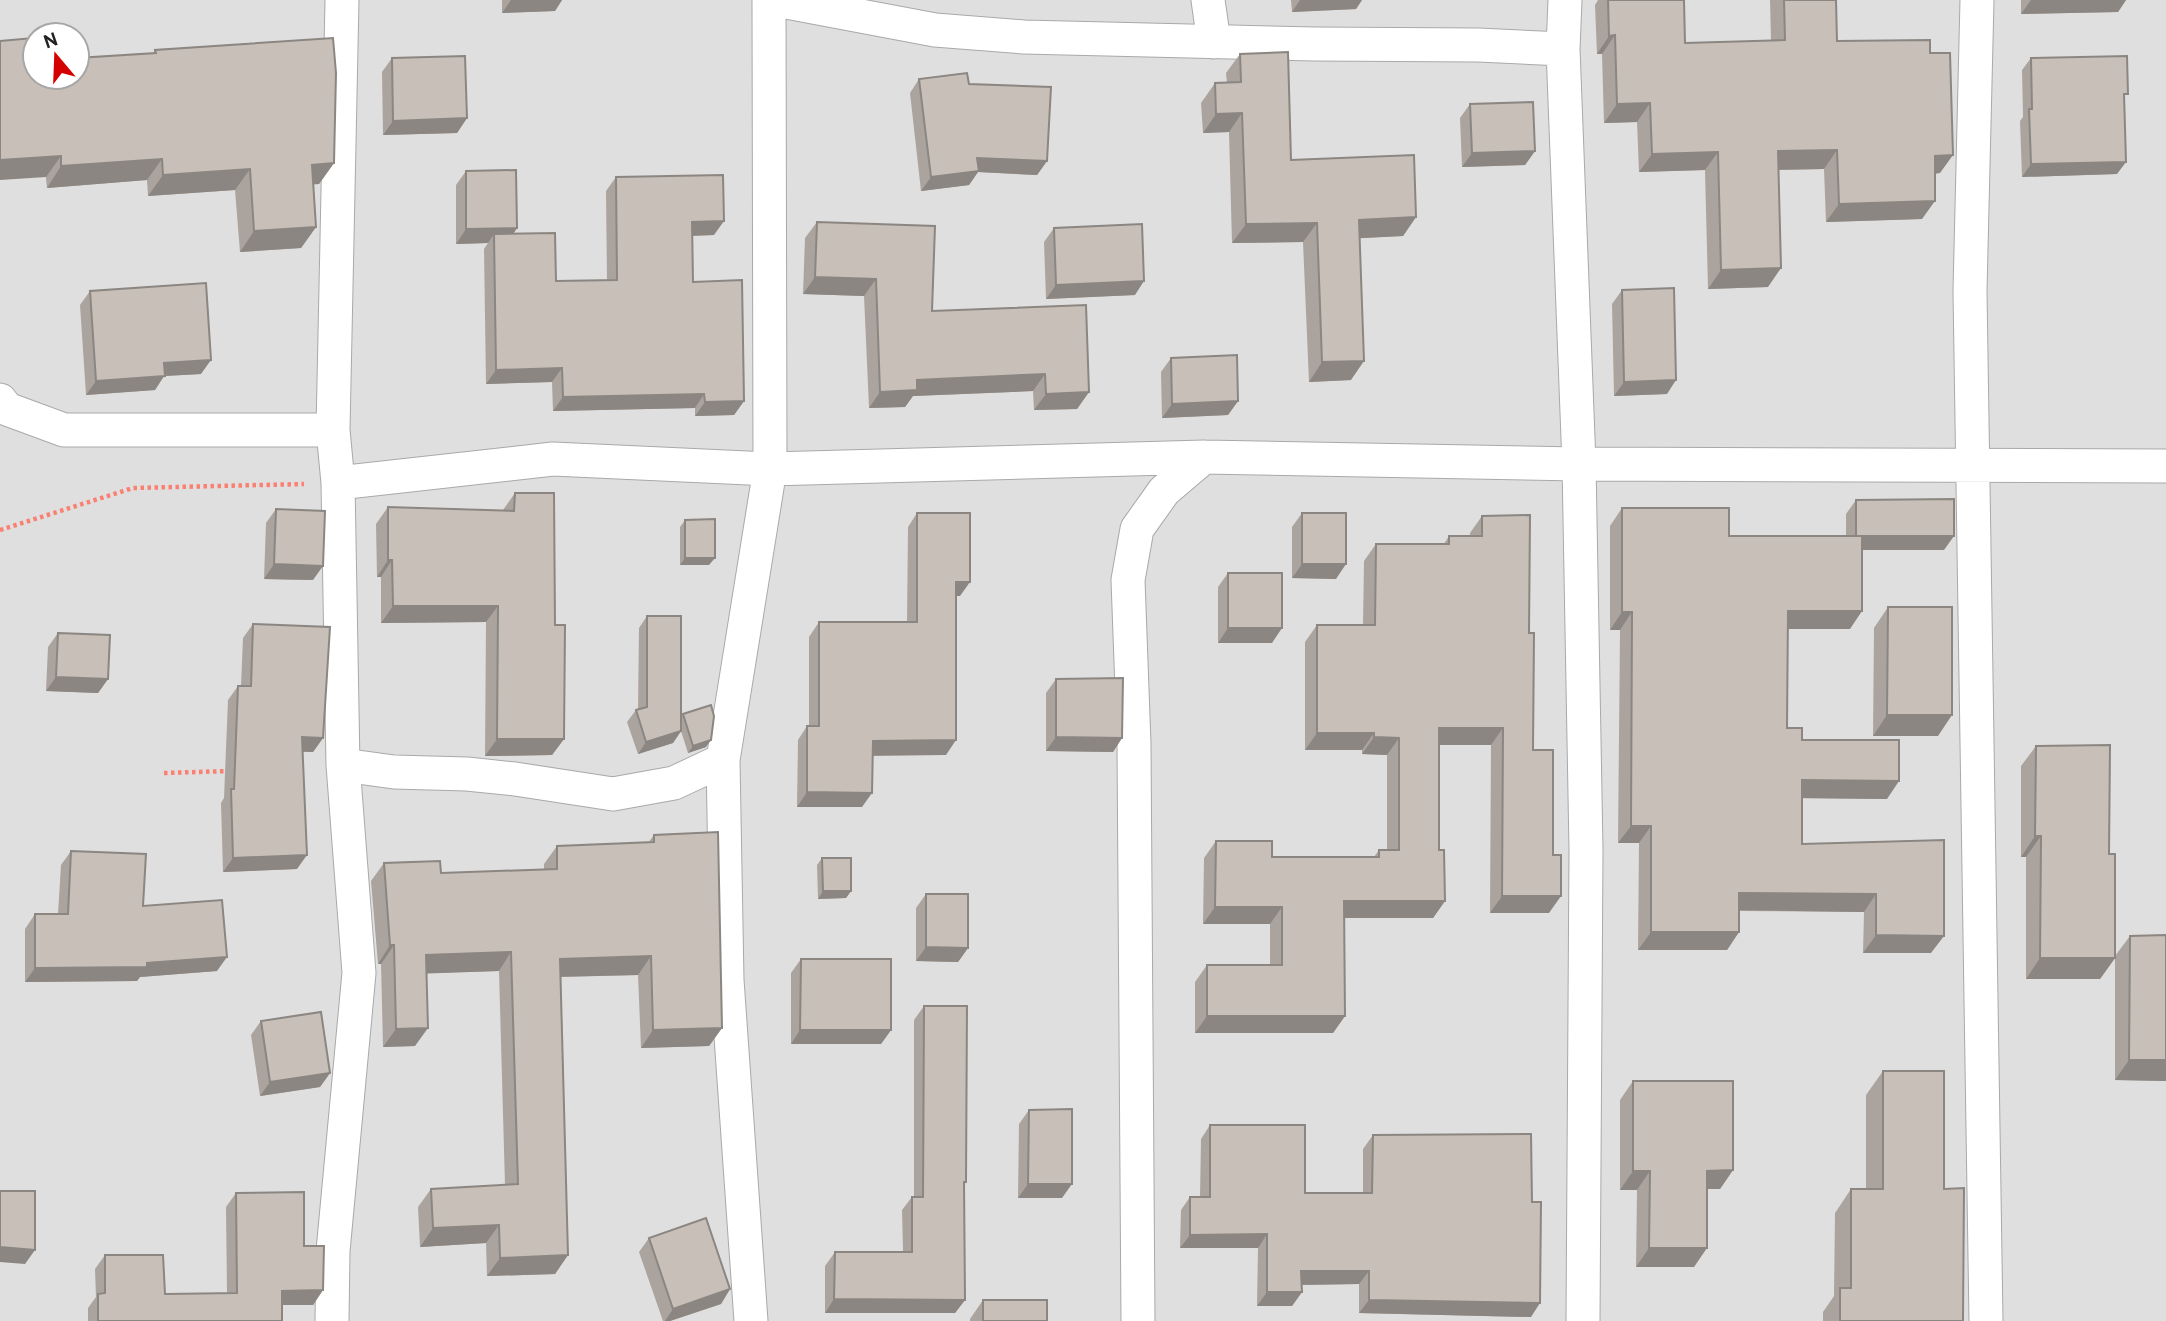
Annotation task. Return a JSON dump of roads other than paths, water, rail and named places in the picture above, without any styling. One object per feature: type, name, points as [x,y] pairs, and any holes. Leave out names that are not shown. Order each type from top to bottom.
[{"type":"street","points":[[332,1321],[333,1251],[359,973],[343,765],[338,483],[333,430],[342,0]]},
{"type":"street","points":[[751,1321],[727,980],[723,760],[770,469],[769,0]]},
{"type":"street","points":[[776,0],[935,30],[1024,37],[1478,45],[1563,49]]},
{"type":"street","points":[[1208,0],[1214,42]]},
{"type":"street","points":[[1565,0],[1563,49],[1579,464],[1586,850],[1583,1321]]},
{"type":"street","points":[[1977,0],[1970,291],[1986,1321]]},
{"type":"street","points":[[0,400],[7,410],[64,430],[333,430]]},
{"type":"street","points":[[338,483],[553,459],[770,469],[1205,457],[1579,464],[2166,466]]},
{"type":"street","points":[[1138,1321],[1134,744],[1128,580],[1137,529],[1164,491],[1205,457]]},
{"type":"street","points":[[343,765],[394,772],[467,774],[515,779],[613,794],[674,783],[723,760]]}]
